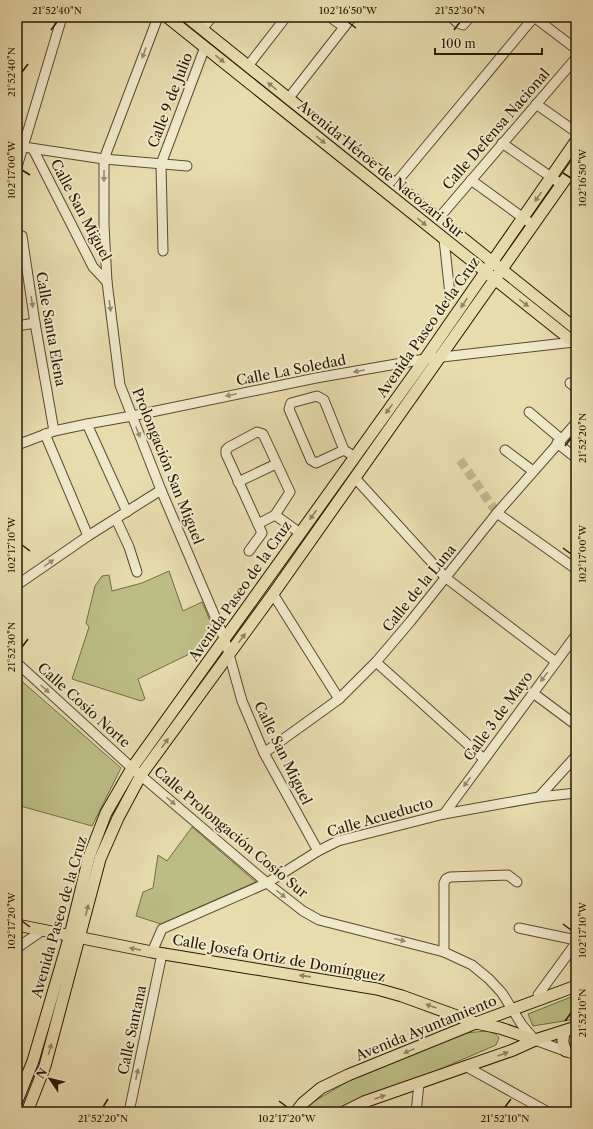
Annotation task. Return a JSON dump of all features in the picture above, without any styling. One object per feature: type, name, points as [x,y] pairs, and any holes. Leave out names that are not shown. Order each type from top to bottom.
[{"type":"main road","name":"Avenida Héroe de Nacozari Sur","points":[[167,17],[575,343]]},
{"type":"main road","name":"Avenida Héroe de Nacozari Sur","points":[[187,17],[576,328]]},
{"type":"main road","name":"Avenida Paseo de la Cruz","points":[[27,1112],[45,1066],[75,936],[89,857],[106,813],[132,768],[425,360],[576,141]]},
{"type":"main road","name":"Avenida Paseo de la Cruz","points":[[18,1098],[33,1061],[100,859],[118,818],[141,775],[273,594],[576,164]]},
{"type":"main road","name":"Calle Josefa Ortiz de Domínguez","points":[[17,925],[157,953],[377,989],[402,996],[476,1023],[500,1028],[535,1040]]},
{"type":"main road","name":"Avenida Ayuntamiento","points":[[296,1112],[303,1102],[320,1088],[476,1023],[576,986]]},
{"type":"main road","points":[[344,1112],[364,1102],[467,1067],[535,1040],[576,1027]]},
{"type":"main road","points":[[565,1031],[562,1037],[563,1044],[571,1053]]},
{"type":"street","points":[[17,167],[24,148],[62,17]]},
{"type":"street","name":"Prolongación San Miguel","points":[[158,17],[104,159],[104,225],[107,282],[120,385],[225,640]]},
{"type":"street","points":[[202,30],[212,17]]},
{"type":"street","points":[[248,66],[286,17]]},
{"type":"street","points":[[330,17],[344,28]]},
{"type":"street","points":[[288,98],[352,17]]},
{"type":"street","points":[[451,17],[463,25],[470,17]]},
{"type":"street","points":[[395,184],[534,17],[576,49]]},
{"type":"street","name":"Calle 9 de Julio","points":[[161,164],[205,47]]},
{"type":"street","name":"Calle Defensa Nacional","points":[[438,219],[576,58]]},
{"type":"street","points":[[536,104],[576,132]]},
{"type":"street","points":[[502,143],[561,184]]},
{"type":"street","points":[[24,148],[104,159],[187,166]]},
{"type":"street","name":"Calle San Miguel","points":[[24,148],[94,267],[107,282]]},
{"type":"street","points":[[161,164],[163,251]]},
{"type":"street","points":[[471,180],[533,225]]},
{"type":"street","name":"Calle Santa Elena","points":[[19,236],[35,323],[50,433],[88,536]]},
{"type":"street","points":[[444,239],[450,295]]},
{"type":"street","points":[[17,326],[35,323]]},
{"type":"street","name":"Calle La Soledad","points":[[17,444],[50,433],[87,424],[316,378],[425,360],[575,343]]},
{"type":"street","points":[[344,450],[316,463],[313,462],[289,409],[291,404],[317,396],[321,397],[324,400],[344,450],[355,456]]},
{"type":"street","points":[[529,412],[576,458]]},
{"type":"street","name":"Calle de la Luna","points":[[264,753],[339,699],[376,662],[533,471],[576,422]]},
{"type":"street","points":[[87,424],[127,512]]},
{"type":"street","points":[[249,551],[262,533],[238,482],[226,454],[226,450],[257,432],[263,434],[290,492],[275,515],[258,524]]},
{"type":"street","points":[[505,450],[533,471]]},
{"type":"street","points":[[238,482],[276,464]]},
{"type":"street","points":[[355,478],[446,578],[556,662]]},
{"type":"street","points":[[17,585],[88,536],[162,490]]},
{"type":"street","points":[[498,513],[576,569]]},
{"type":"street","points":[[275,515],[300,533]]},
{"type":"street","points":[[116,519],[130,547],[137,572]]},
{"type":"street","points":[[273,594],[339,699]]},
{"type":"street","name":"Calle 3 de Mayo","points":[[444,814],[576,635]]},
{"type":"street","name":"Calle San Miguel","points":[[225,640],[228,656],[242,701],[264,753],[318,851]]},
{"type":"street","name":"Calle Cosío Norte","points":[[17,662],[141,775]]},
{"type":"street","points":[[376,662],[484,759]]},
{"type":"street","points":[[533,693],[576,725]]},
{"type":"street","points":[[539,796],[576,756]]},
{"type":"street","name":"Calle Prolongación Cosío Sur","points":[[141,775],[267,883],[319,920],[444,952],[472,965],[489,979],[502,993],[522,1025],[535,1040]]},
{"type":"street","name":"Calle Acueducto","points":[[157,953],[162,929],[267,883],[318,851],[338,842],[444,814],[539,796],[576,793]]},
{"type":"street","points":[[444,952],[444,883],[446,879],[450,877],[508,875],[517,882]]},
{"type":"street","points":[[519,928],[576,940]]},
{"type":"street","points":[[17,948],[43,930]]},
{"type":"street","points":[[538,995],[576,943]]},
{"type":"street","name":"Calle Santana","points":[[129,1112],[157,953]]},
{"type":"street","name":"Calle Josefa Ortiz de Domínguez","points":[[535,1040],[571,1053]]},
{"type":"street","points":[[467,1067],[548,1112]]},
{"type":"street","points":[[416,1112],[419,1084]]},
{"type":"street","points":[[18,1098],[32,1098]]},
{"type":"green space","points":[[169,571],[183,611],[202,602],[216,635],[208,645],[138,679],[145,699],[141,701],[72,679],[89,627],[86,623],[95,586],[102,576],[109,575],[112,591],[142,583]]},
{"type":"green space","points":[[17,677],[121,768],[92,826],[17,805]]},
{"type":"green space","points":[[192,827],[256,882],[161,924],[136,916],[143,892],[153,888],[158,855],[167,861]]},
{"type":"green space","points":[[576,995],[576,1019],[533,1026],[528,1014]]},
{"type":"green space","points":[[487,1031],[496,1034],[499,1038],[496,1045],[413,1081],[381,1090],[347,1104],[333,1112],[302,1112],[308,1105],[352,1079],[465,1033]]},
{"type":"tunnel","points":[[460,460],[497,513]]}]
